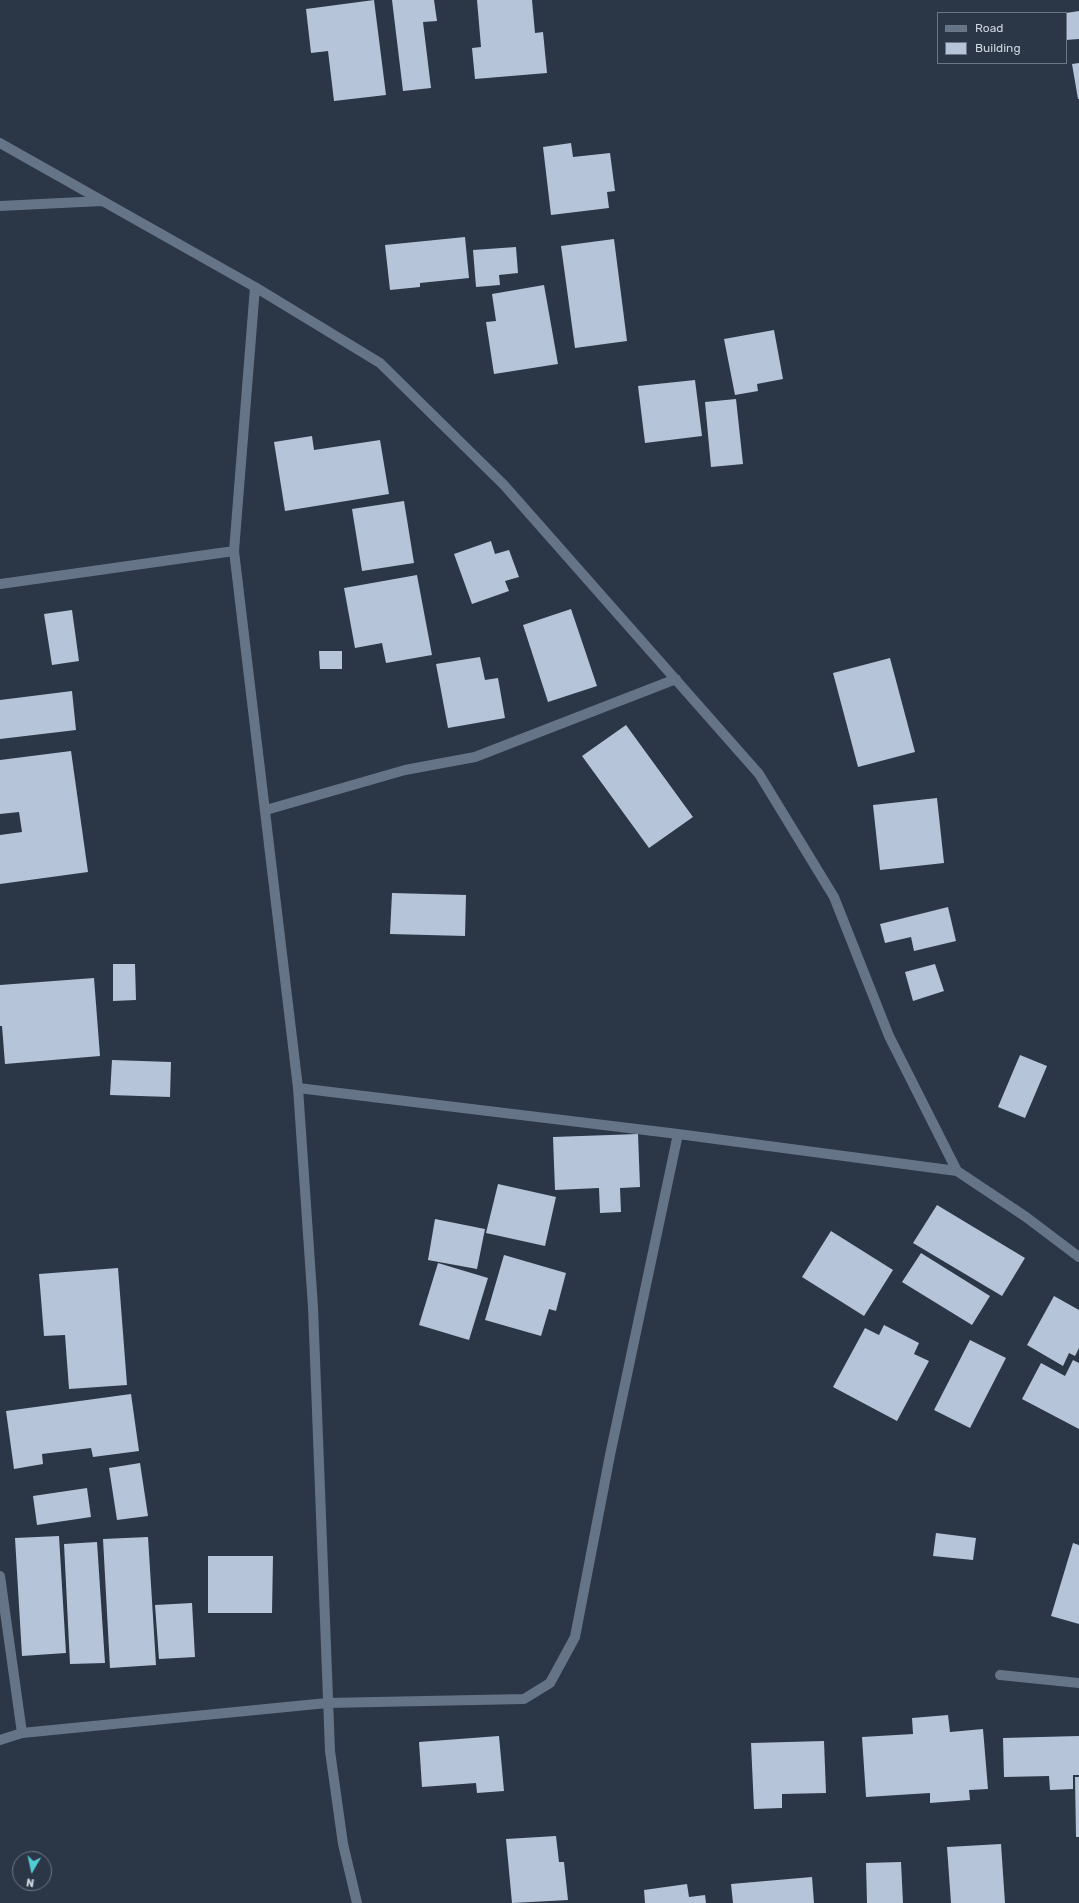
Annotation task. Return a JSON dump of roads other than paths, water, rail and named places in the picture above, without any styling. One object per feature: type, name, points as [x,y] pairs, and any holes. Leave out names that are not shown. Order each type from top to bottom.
[{"type":"street","points":[[0,143],[255,287],[380,363],[504,485],[758,774],[834,897],[889,1036],[957,1171]]},
{"type":"street","points":[[0,206],[102,201]]},
{"type":"street","points":[[255,287],[234,551],[298,1088],[313,1307],[330,1751],[342,1844],[357,1903]]},
{"type":"street","points":[[0,584],[234,551]]},
{"type":"street","points":[[266,810],[405,770],[475,757],[676,679]]},
{"type":"street","points":[[298,1088],[678,1134],[957,1171],[1026,1217],[1079,1257]]},
{"type":"street","points":[[0,1740],[22,1733],[327,1704],[524,1699],[550,1683],[575,1637],[612,1448],[678,1134]]},
{"type":"street","points":[[0,1576],[22,1733]]},
{"type":"street","points":[[1000,1675],[1079,1683]]}]
